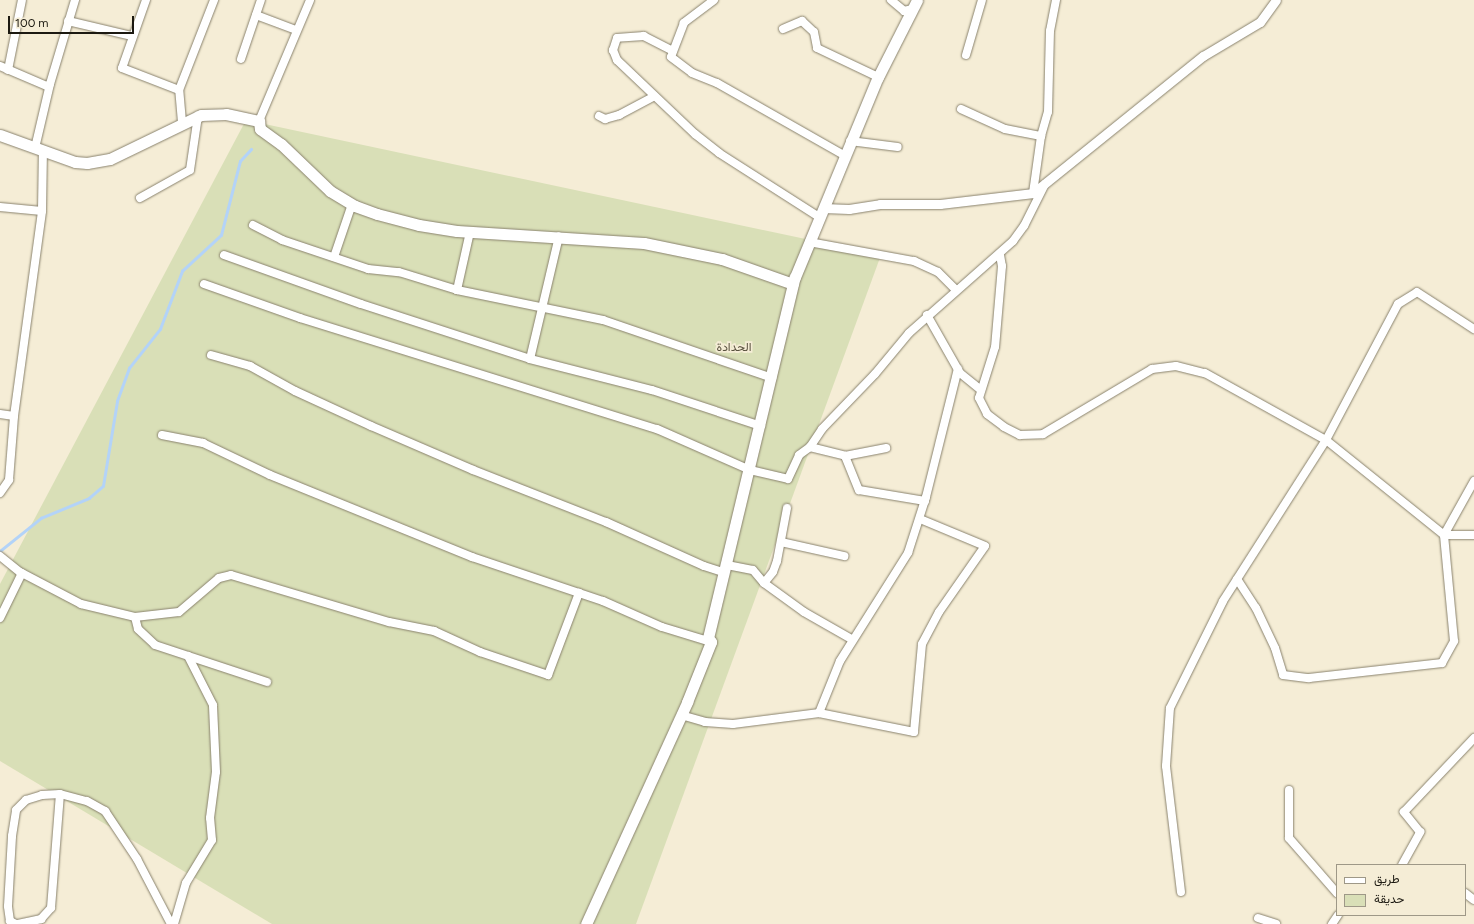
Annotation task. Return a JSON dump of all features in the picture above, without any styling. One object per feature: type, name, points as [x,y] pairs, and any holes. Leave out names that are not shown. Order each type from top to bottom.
[{"type":"main road","points":[[586,924],[681,716],[711,642],[708,638],[761,426],[793,284],[844,155],[878,76],[915,4]]},
{"type":"main road","points":[[0,135],[80,163],[101,161],[182,122],[198,116],[217,113],[259,121],[260,129],[281,144],[330,191],[365,210],[419,225],[470,232],[559,236],[644,244],[706,255],[793,284]]},
{"type":"street","points":[[8,70],[22,0]]},
{"type":"street","points":[[0,493],[9,480],[14,416],[42,210],[39,149],[49,87],[75,0]]},
{"type":"street","points":[[146,0],[132,36],[122,68],[179,90]]},
{"type":"street","points":[[182,122],[179,90],[214,0]]},
{"type":"street","points":[[241,58],[261,0]]},
{"type":"street","points":[[259,121],[296,30],[310,0]]},
{"type":"street","points":[[714,0],[684,23],[670,57],[692,73],[717,83],[844,155]]},
{"type":"street","points":[[891,0],[904,11],[915,4]]},
{"type":"street","points":[[966,55],[982,0]]},
{"type":"street","points":[[1033,193],[1041,136],[1048,112],[1050,31],[1055,1],[1046,0]]},
{"type":"street","points":[[673,51],[644,36],[617,38],[613,50],[616,60],[676,119],[719,153],[821,212],[880,204],[940,204],[1033,193],[1203,56],[1260,22],[1276,0]]},
{"type":"street","points":[[256,15],[296,30]]},
{"type":"street","points":[[68,21],[132,36]]},
{"type":"street","points":[[783,29],[802,22],[814,32],[817,48],[878,76]]},
{"type":"street","points":[[0,66],[49,87]]},
{"type":"street","points":[[599,116],[606,119],[618,115],[654,96]]},
{"type":"street","points":[[961,109],[1005,129],[1041,136]]},
{"type":"street","points":[[140,198],[190,170],[198,116]]},
{"type":"street","points":[[850,141],[898,147]]},
{"type":"street","points":[[204,284],[300,318],[657,429],[750,470],[788,479],[799,455],[810,447],[822,429],[928,315],[956,290],[1000,255],[1024,226],[1045,183]]},
{"type":"street","points":[[334,257],[352,204]]},
{"type":"street","points":[[0,207],[42,210]]},
{"type":"street","points":[[253,225],[282,240],[368,268],[399,272],[429,280],[457,290],[544,307],[631,328],[772,378]]},
{"type":"street","points":[[457,290],[470,232]]},
{"type":"street","points":[[530,359],[544,307],[559,236]]},
{"type":"street","points":[[809,242],[914,261],[938,272],[956,290]]},
{"type":"street","points":[[224,255],[355,302],[530,359],[652,390],[761,426]]},
{"type":"street","points":[[1000,255],[1002,266],[995,348],[980,389],[979,398],[987,414],[1004,427],[1020,434],[1043,434],[1152,369],[1176,366],[1205,373],[1326,440],[1444,535],[1474,535]]},
{"type":"street","points":[[1181,892],[1166,766],[1170,708],[1223,601],[1326,440],[1398,304],[1417,292],[1474,329]]},
{"type":"street","points":[[928,315],[958,369],[980,389]]},
{"type":"street","points":[[211,355],[250,366],[295,391],[371,426],[726,569],[753,570],[764,583],[826,627],[853,640]]},
{"type":"street","points":[[819,713],[836,667],[902,566],[920,519],[958,369]]},
{"type":"street","points":[[0,414],[14,416]]},
{"type":"street","points":[[162,435],[203,443],[270,475],[472,557],[579,593],[662,627],[711,642]]},
{"type":"street","points":[[810,447],[845,456],[886,448]]},
{"type":"street","points":[[845,456],[859,490],[925,501]]},
{"type":"street","points":[[1237,579],[1256,608],[1275,648],[1283,675],[1309,678],[1442,663],[1454,641],[1444,535],[1474,481]]},
{"type":"street","points":[[764,583],[773,572],[781,542],[787,508]]},
{"type":"street","points":[[681,716],[705,722],[733,724],[819,713],[914,732],[922,644],[939,612],[985,546],[920,519]]},
{"type":"street","points":[[781,542],[844,556]]},
{"type":"street","points":[[0,556],[22,573],[81,604],[134,618],[179,612],[219,578],[232,575],[389,622],[434,631],[480,652],[548,675],[579,593]]},
{"type":"street","points":[[0,618],[22,573]]},
{"type":"street","points":[[134,618],[138,629],[155,645],[268,682]]},
{"type":"street","points":[[172,924],[186,883],[212,840],[210,818],[216,772],[213,705],[188,656]]},
{"type":"street","points":[[1403,864],[1420,832],[1404,812],[1474,738]]},
{"type":"street","points":[[1289,790],[1289,838],[1336,892]]},
{"type":"street","points":[[60,794],[51,908],[41,919],[17,924],[10,921],[8,906],[12,836],[16,810],[26,800],[42,795],[60,794],[78,797],[105,811],[137,859],[172,924]]},
{"type":"street","points":[[1466,894],[1474,900]]},
{"type":"street","points":[[1258,918],[1276,924]]},
{"type":"green space","points":[[246,120],[881,255],[636,924],[272,924],[0,761],[0,584]]},
{"type":"waterway","points":[[0,551],[41,518],[89,498],[103,486],[117,401],[129,368],[160,329],[182,271],[221,235],[240,161],[251,149]]},
{"type":"district","name":"الحدادة","points":[[734,348]]}]
